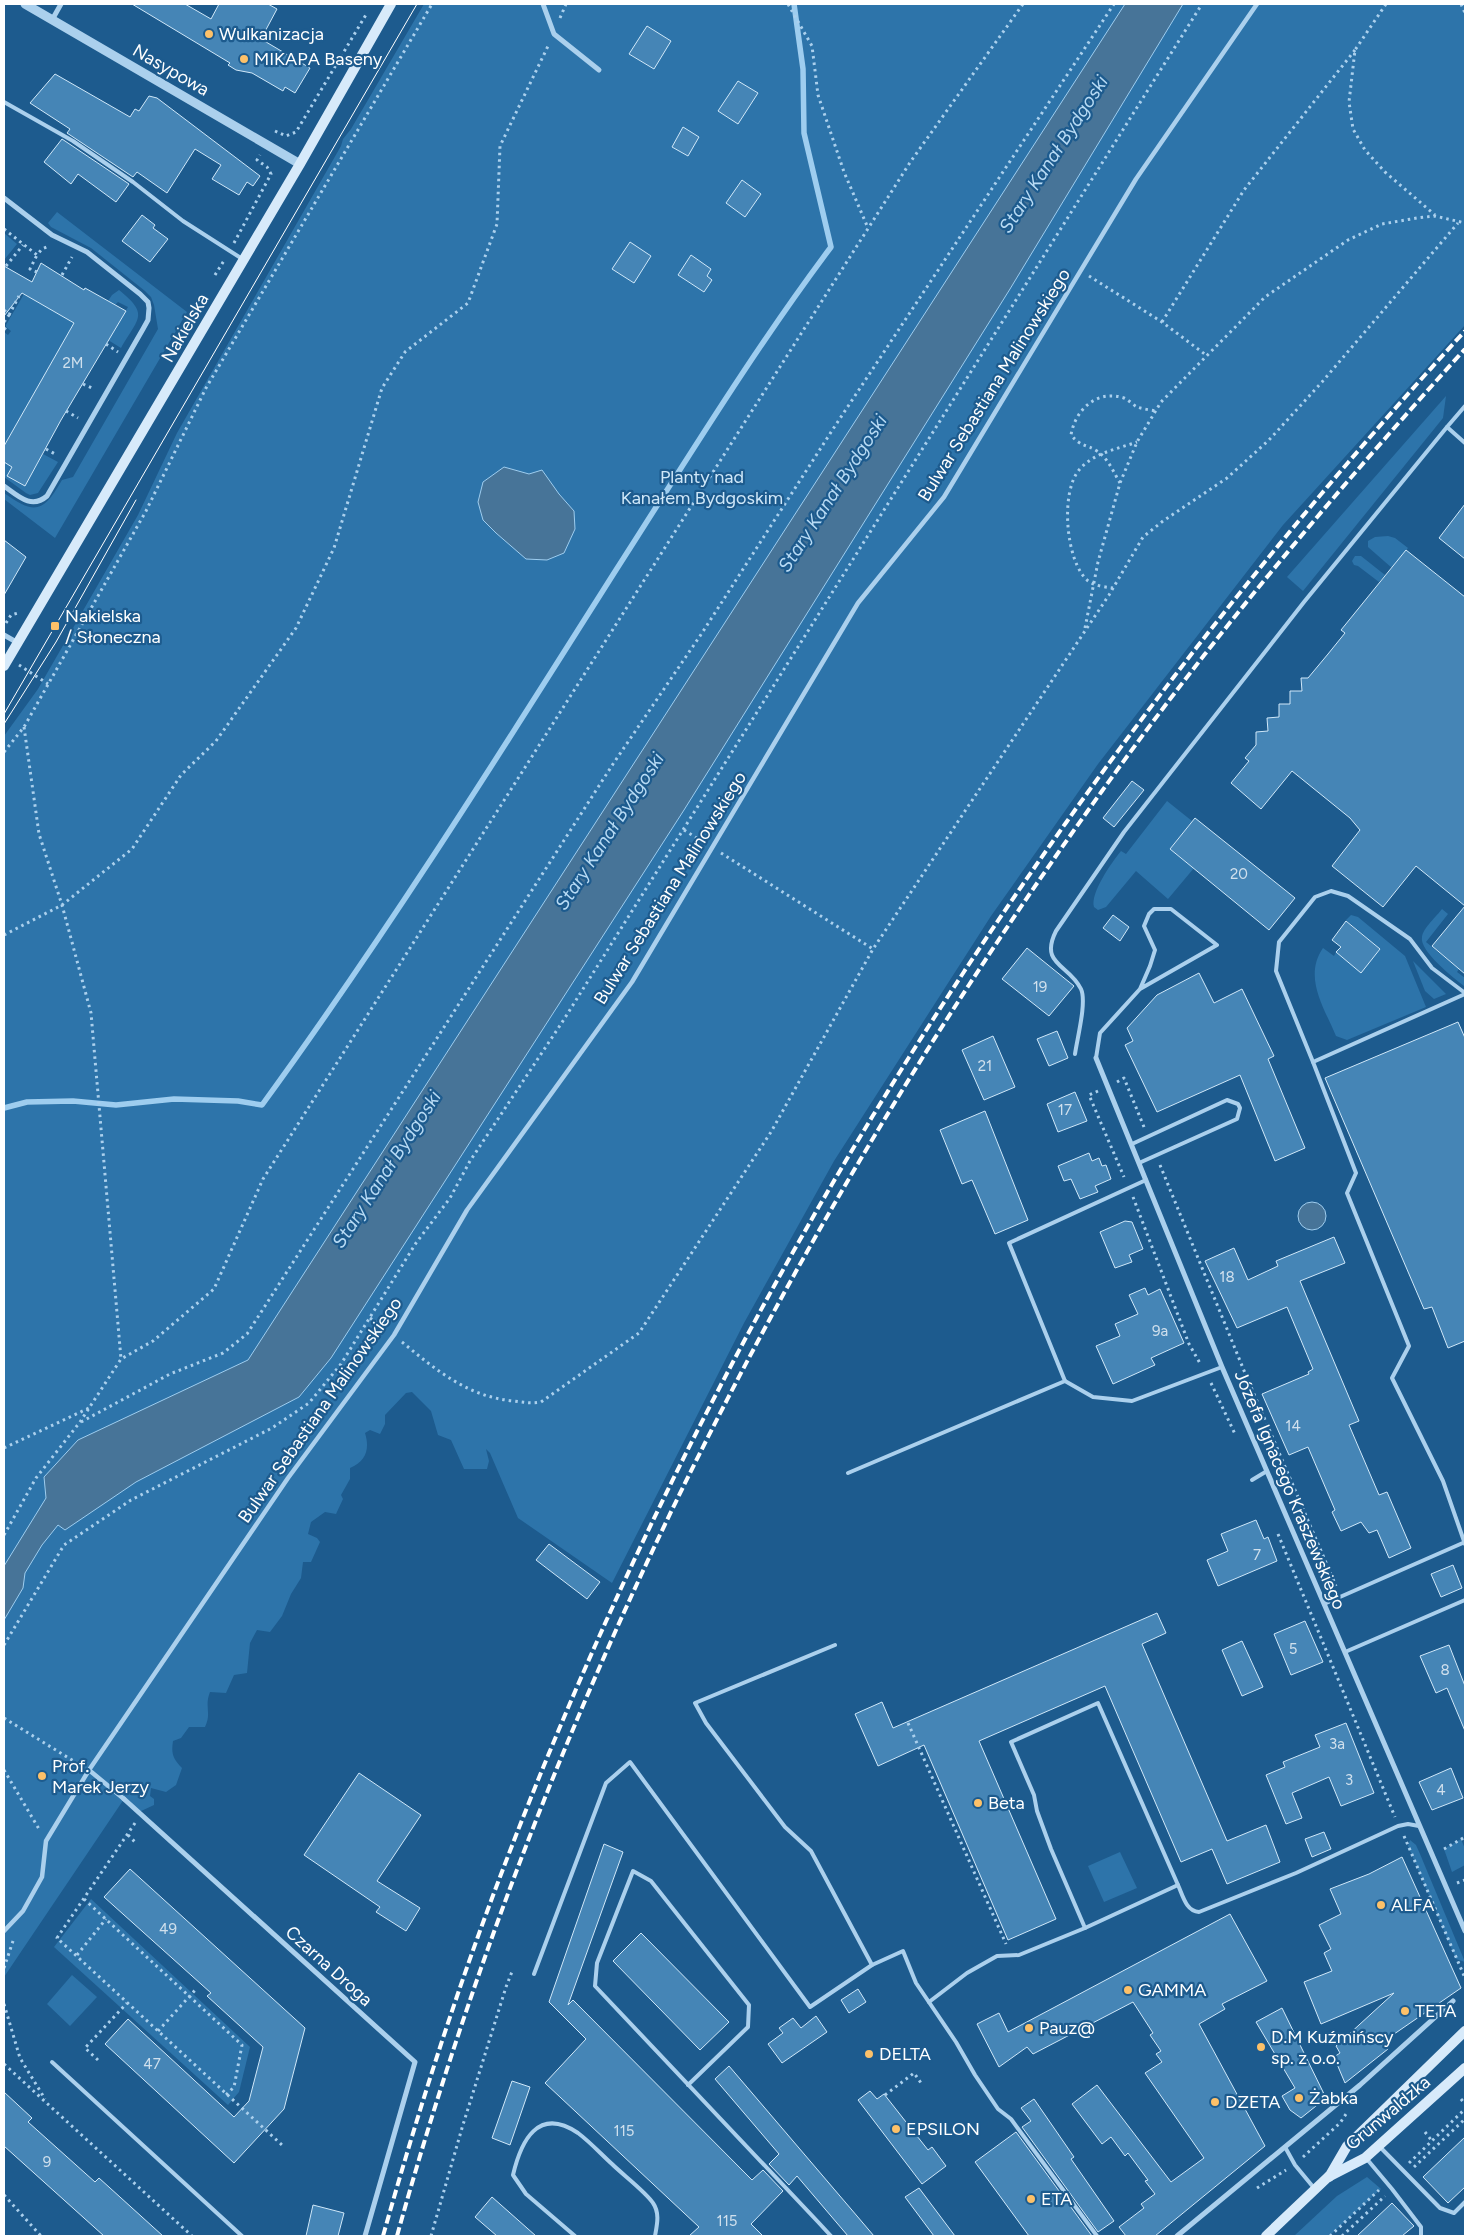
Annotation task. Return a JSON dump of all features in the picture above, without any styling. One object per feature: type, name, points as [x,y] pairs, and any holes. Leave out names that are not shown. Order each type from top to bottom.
[{"type":"main road","name":"Nakielska","points":[[6,663],[244,260],[391,4]]},
{"type":"main road","name":"Grunwaldzka","points":[[1328,2177],[1347,2146],[1465,2031]]},
{"type":"main road","name":"Grunwaldzka","points":[[1266,2236],[1328,2177],[1365,2158],[1465,2068]]},
{"type":"street","name":"Nasypowa","points":[[25,4],[300,164]]},
{"type":"street","points":[[52,20],[61,4]]},
{"type":"street","points":[[543,4],[554,34],[599,70]]},
{"type":"street","name":"Bulwar Sebastiana Malinowskiego","points":[[4,1931],[23,1911],[42,1877],[46,1841],[89,1770],[288,1478],[394,1335],[467,1210],[632,982],[858,604],[944,497],[1136,180],[1257,4]]},
{"type":"street","points":[[4,198],[52,235],[87,252],[140,294],[148,302],[149,308],[148,320],[47,496],[38,502],[29,502],[4,486]]},
{"type":"street","points":[[4,634],[18,643]]},
{"type":"street","name":"Józefa Ignacego Kraszewskiego","points":[[1096,1058],[1222,1367],[1465,1931]]},
{"type":"street","name":"Czarna Droga","points":[[89,1770],[141,1814],[347,2004],[415,2062],[365,2236]]},
{"type":"street","points":[[1178,2236],[1360,2085],[1453,2001]]},
{"type":"lane","points":[[4,102],[73,141],[133,182],[183,221],[244,260]]},
{"type":"lane","points":[[1075,1054],[1083,1004],[1081,989],[1054,960],[1050,951],[1050,943],[1056,931],[1124,832],[1304,602],[1465,406]]},
{"type":"lane","points":[[1447,428],[1465,443]]},
{"type":"lane","points":[[1313,1062],[1465,994],[1432,968],[1410,940],[1348,896],[1331,891],[1315,897],[1280,942],[1276,971],[1356,1173],[1348,1193],[1409,1346],[1392,1378],[1443,1481],[1465,1543],[1324,1604]]},
{"type":"lane","points":[[1096,1058],[1100,1033],[1140,989],[1217,944],[1171,909],[1154,908],[1144,926],[1155,950],[1140,989]]},
{"type":"lane","points":[[1132,1144],[1227,1100],[1238,1104],[1240,1108],[1237,1120],[1139,1163]]},
{"type":"lane","points":[[1146,1180],[1008,1244],[1066,1381],[1093,1397],[1132,1401],[1222,1367]]},
{"type":"lane","points":[[848,1473],[1066,1381]]},
{"type":"lane","points":[[1252,1480],[1267,1471]]},
{"type":"lane","points":[[1345,1652],[1465,1600]]},
{"type":"lane","points":[[835,1646],[695,1703],[706,1722],[785,1827],[812,1851],[872,1964]]},
{"type":"lane","points":[[1085,1928],[1051,1849],[1034,1795],[1011,1742],[1098,1703],[1188,1907],[1193,1912],[1199,1912],[1296,1873],[1398,1826],[1408,1824],[1419,1826]]},
{"type":"lane","points":[[534,1974],[606,1783],[630,1762],[810,2007],[872,1964],[903,1951],[916,1983],[998,2109],[1011,2119],[1096,2236]]},
{"type":"lane","points":[[688,2084],[748,2028],[749,2005],[651,1881],[633,1872],[597,1963],[595,1986],[831,2236]]},
{"type":"lane","points":[[929,2002],[967,1973],[996,1956],[1019,1955],[1085,1928],[1178,1885]]},
{"type":"lane","points":[[52,2062],[242,2236]]},
{"type":"lane","points":[[575,2236],[526,2194],[513,2175],[517,2157],[528,2135],[543,2124],[559,2123],[579,2134],[654,2204],[658,2220],[655,2236]]},
{"type":"lane","points":[[1378,2146],[1440,2208],[1454,2213],[1465,2202]]},
{"type":"lane","points":[[1285,2147],[1295,2165],[1315,2189]]},
{"type":"lane","points":[[1365,2158],[1421,2227],[1421,2236]]},
{"type":"path","points":[[4,752],[24,727],[146,511],[206,388],[432,4]]},
{"type":"path","points":[[4,935],[62,905],[132,849],[181,775],[216,741],[296,628],[334,548],[382,388],[405,352],[468,303],[497,224],[500,146],[554,34],[566,4]]},
{"type":"path","points":[[788,4],[812,46],[818,95],[838,155],[868,228]]},
{"type":"path","points":[[4,1535],[36,1478],[80,1422],[121,1359],[153,1340],[214,1289],[263,1179],[911,161],[1023,4]]},
{"type":"path","points":[[80,1422],[170,1374],[224,1354],[247,1334],[613,764],[702,633],[835,426],[1114,4]]},
{"type":"path","points":[[4,1645],[64,1545],[131,1500],[272,1428],[309,1403],[341,1364],[416,1243],[450,1198],[470,1161],[561,1024],[684,830],[1202,4]]},
{"type":"path","points":[[1162,322],[1244,190],[1355,50],[1386,4]]},
{"type":"path","points":[[1461,4],[1465,13]]},
{"type":"path","points":[[214,277],[270,174],[267,167],[257,160],[274,131],[286,136],[296,132],[367,12]]},
{"type":"path","points":[[1355,50],[1349,102],[1353,129],[1365,150],[1385,172],[1435,216],[1458,223],[1465,223]]},
{"type":"path","points":[[1084,632],[1093,583],[1120,484],[1137,442],[1161,402],[1265,297],[1348,240],[1382,224],[1435,216]]},
{"type":"path","points":[[370,1318],[394,1335],[442,1375],[472,1391],[499,1400],[533,1403],[541,1402],[639,1333],[771,1132],[873,949],[1113,588],[1143,537],[1227,478],[1269,440],[1322,382],[1458,223]]},
{"type":"path","points":[[4,230],[37,255]]},
{"type":"path","points":[[6,266],[23,245]]},
{"type":"path","points":[[37,272],[30,269],[42,249],[51,245],[57,248]]},
{"type":"path","points":[[65,251],[79,256]]},
{"type":"path","points":[[62,275],[74,254]]},
{"type":"path","points":[[1081,271],[1162,322],[1206,355]]},
{"type":"path","points":[[4,322],[19,296]]},
{"type":"path","points":[[4,310],[9,315]]},
{"type":"path","points":[[4,328],[9,332]]},
{"type":"path","points":[[106,344],[121,353],[117,361]]},
{"type":"path","points":[[83,384],[99,392]]},
{"type":"path","points":[[1120,484],[1101,454],[1078,444],[1072,435],[1073,424],[1080,411],[1092,401],[1109,397],[1124,398],[1138,407],[1156,411]]},
{"type":"path","points":[[66,411],[83,420]]},
{"type":"path","points":[[1113,588],[1100,586],[1087,580],[1077,563],[1070,544],[1067,514],[1070,490],[1078,472],[1092,458],[1137,442]]},
{"type":"path","points":[[46,449],[62,458]]},
{"type":"path","points":[[4,627],[11,615],[18,613],[22,605]]},
{"type":"path","points":[[6,663],[48,684]]},
{"type":"path","points":[[24,727],[39,834],[62,905],[91,1013],[121,1359]]},
{"type":"path","points":[[684,830],[873,949]]},
{"type":"path","points":[[1148,1137],[1124,1078],[1089,1095],[1129,1188],[1189,1344],[1206,1373],[1240,1442]]},
{"type":"path","points":[[1156,1156],[1245,1373],[1341,1596]]},
{"type":"path","points":[[4,1448],[89,1408]]},
{"type":"path","points":[[1275,1525],[1291,1569],[1398,1826],[1465,1978]]},
{"type":"path","points":[[4,1718],[89,1770]]},
{"type":"path","points":[[908,1723],[1009,1950]]},
{"type":"path","points":[[4,1770],[46,1841]]},
{"type":"path","points":[[141,1814],[58,1938],[282,2145]]},
{"type":"path","points":[[128,1835],[135,1842]]},
{"type":"path","points":[[1444,1849],[1465,1837]]},
{"type":"path","points":[[1458,1883],[1465,1880]]},
{"type":"path","points":[[84,1898],[242,2045],[234,2088],[226,2095]]},
{"type":"path","points":[[76,1955],[106,1919]]},
{"type":"path","points":[[431,2236],[462,2128],[513,1969]]},
{"type":"path","points":[[158,2031],[196,1988]]},
{"type":"path","points":[[98,2060],[85,2048],[128,2003]]},
{"type":"path","points":[[4,2004],[20,2058],[47,2104]]},
{"type":"path","points":[[4,2064],[192,2236]]},
{"type":"path","points":[[885,2095],[914,2073],[921,2083]]},
{"type":"path","points":[[1461,2099],[1465,2104]]},
{"type":"path","points":[[1425,2132],[1432,2141]]},
{"type":"path","points":[[4,2195],[41,2236]]},
{"type":"green space","name":"Planty nad Kanałem Bydgoskim","points":[[424,4],[1465,4],[1465,325],[1283,525],[1098,764],[991,916],[834,1161],[744,1323],[612,1583],[518,1518],[490,1453],[486,1449],[489,1461],[487,1469],[464,1469],[451,1440],[438,1435],[431,1411],[412,1392],[406,1393],[385,1415],[385,1424],[380,1434],[370,1430],[365,1433],[367,1449],[360,1462],[350,1468],[350,1479],[341,1495],[343,1499],[336,1514],[325,1512],[311,1522],[308,1534],[317,1538],[320,1542],[311,1562],[303,1562],[301,1578],[291,1594],[282,1616],[270,1632],[257,1630],[250,1643],[247,1673],[234,1675],[226,1693],[210,1692],[208,1697],[208,1718],[205,1727],[189,1727],[181,1738],[173,1741],[173,1756],[182,1768],[176,1785],[166,1792],[151,1788],[150,1796],[154,1799],[154,1805],[139,1812],[124,1799],[4,1977],[4,736],[38,689],[138,515],[177,433],[341,146],[343,139],[351,129]]},
{"type":"green space","points":[[57,212],[187,312],[55,538],[4,499],[4,493],[23,505],[37,507],[49,499],[62,480],[73,477],[158,329],[151,297],[91,248],[51,227],[48,223]]},
{"type":"green space","points":[[4,233],[17,244],[4,260]]},
{"type":"green space","points":[[119,290],[129,298],[138,311],[136,323],[121,348],[108,340],[128,307],[118,302],[115,305],[108,301]]},
{"type":"green space","points":[[24,294],[74,323],[4,446],[4,332],[8,335],[11,331],[6,325]]},
{"type":"green space","points":[[1446,396],[1443,418],[1303,591],[1287,577]]},
{"type":"green space","points":[[43,454],[58,462],[38,493],[30,495],[4,477],[4,462],[12,467],[8,476],[25,486]]},
{"type":"green space","points":[[1388,536],[1395,538],[1408,548],[1392,568],[1368,547],[1368,541],[1375,537]]},
{"type":"green space","points":[[1355,556],[1361,556],[1385,575],[1379,582],[1354,565],[1352,561]]},
{"type":"green space","points":[[1167,801],[1192,821],[1170,849],[1194,868],[1168,899],[1136,871],[1106,907],[1098,910],[1094,907],[1095,894],[1107,870],[1121,851],[1126,854]]},
{"type":"green space","points":[[1442,909],[1448,914],[1426,942],[1459,969],[1457,972],[1465,978],[1464,986],[1431,957],[1423,943],[1422,937],[1425,930]]},
{"type":"green space","points":[[1351,915],[1358,917],[1405,956],[1426,1007],[1347,1040],[1336,1036],[1321,1003],[1315,981],[1315,970],[1317,959],[1323,948],[1334,956],[1336,952],[1361,972],[1380,949],[1346,920]]},
{"type":"green space","points":[[1413,961],[1446,994],[1434,999],[1425,991]]},
{"type":"green space","points":[[1461,1839],[1465,1849],[1465,1865],[1452,1872],[1444,1849]]},
{"type":"green space","points":[[1410,1840],[1416,1845],[1465,1962],[1456,1959],[1408,1846]]},
{"type":"green space","points":[[1120,1852],[1137,1888],[1104,1902],[1088,1866]]},
{"type":"green space","points":[[91,1899],[250,2047],[239,2092],[228,2105],[54,1947]]},
{"type":"green space","points":[[72,1975],[97,1997],[70,2026],[47,2004]]},
{"type":"green space","points":[[1367,2177],[1381,2189],[1329,2236],[1294,2236],[1337,2196]]},
{"type":"water","name":"Stary Kanał Bydgoski","points":[[1125,4],[1183,4],[1010,289],[684,810],[331,1358],[299,1397],[136,1482],[65,1530],[58,1525],[42,1545],[25,1573],[23,1588],[4,1620],[4,1566],[46,1498],[44,1477],[78,1440],[248,1360]]},
{"type":"water","points":[[504,467],[529,474],[542,470],[574,511],[575,529],[564,553],[547,560],[526,559],[483,520],[478,502],[483,482]]},
{"type":"water","points":[[1312,1202],[1322,1206],[1326,1216],[1322,1226],[1312,1230],[1302,1226],[1298,1216],[1302,1206]]},
{"type":"building","points":[[132,4],[185,4],[211,19],[219,4],[268,4],[277,9],[261,39],[310,68],[295,93],[285,87],[283,91],[252,73],[236,70],[228,65],[230,63]]},
{"type":"building","points":[[647,26],[671,41],[654,69],[629,54]]},
{"type":"building","points":[[55,74],[130,117],[135,109],[139,111],[149,96],[157,98],[260,176],[253,186],[247,182],[239,195],[212,179],[221,165],[195,149],[167,193],[137,172],[133,177],[67,133],[70,129],[30,103]]},
{"type":"building","points":[[738,81],[758,93],[738,124],[718,111]]},
{"type":"building","points":[[683,127],[699,137],[688,156],[672,147]]},
{"type":"building","points":[[62,139],[129,184],[116,202],[78,174],[71,184],[44,162]]},
{"type":"building","points":[[742,180],[761,194],[745,217],[726,203]]},
{"type":"building","points":[[142,215],[155,225],[153,228],[168,239],[150,262],[122,241]]},
{"type":"building","points":[[630,242],[651,256],[634,283],[612,269]]},
{"type":"building","points":[[691,255],[711,269],[707,276],[712,280],[704,292],[678,275]]},
{"type":"building","points":[[41,263],[84,290],[85,288],[126,311],[61,420],[25,486],[7,476],[12,467],[4,462],[4,446],[74,323],[22,293],[4,316],[4,266],[32,282]]},
{"type":"building","points":[[1465,504],[1465,559],[1439,538]]},
{"type":"building","points":[[4,540],[26,557],[4,595]]},
{"type":"building","points":[[1406,550],[1465,597],[1465,906],[1416,866],[1383,907],[1332,866],[1360,830],[1350,818],[1292,771],[1261,809],[1231,783],[1249,761],[1245,758],[1256,745],[1256,732],[1268,731],[1267,718],[1279,717],[1279,704],[1290,704],[1290,691],[1302,691],[1301,678],[1308,678],[1328,654],[1345,633],[1341,630]]},
{"type":"building","points":[[1132,781],[1144,790],[1114,827],[1103,818]]},
{"type":"building","points":[[1195,818],[1295,898],[1269,930],[1170,849]]},
{"type":"building","points":[[1465,906],[1465,974],[1432,946]]},
{"type":"building","points":[[1113,915],[1129,927],[1120,941],[1103,928]]},
{"type":"building","points":[[1346,921],[1380,949],[1361,973],[1336,952],[1341,947],[1332,940]]},
{"type":"building","points":[[1027,948],[1074,986],[1049,1016],[1002,979]]},
{"type":"building","points":[[1199,973],[1214,1003],[1242,989],[1274,1056],[1268,1059],[1305,1148],[1275,1161],[1240,1075],[1157,1112],[1125,1045],[1133,1041],[1127,1028],[1157,995]]},
{"type":"building","points":[[1458,1022],[1465,1038],[1465,1341],[1448,1348],[1432,1307],[1424,1309],[1325,1078]]},
{"type":"building","points":[[1057,1031],[1068,1058],[1049,1066],[1037,1039]]},
{"type":"building","points":[[993,1036],[1015,1087],[984,1100],[962,1050]]},
{"type":"building","points":[[1075,1092],[1087,1121],[1058,1132],[1047,1104]]},
{"type":"building","points":[[985,1111],[1028,1220],[995,1234],[972,1180],[962,1184],[940,1130]]},
{"type":"building","points":[[1089,1153],[1092,1161],[1099,1158],[1102,1166],[1106,1165],[1111,1179],[1095,1186],[1098,1192],[1080,1199],[1071,1179],[1064,1181],[1058,1166]]},
{"type":"building","points":[[1125,1221],[1132,1222],[1143,1249],[1129,1255],[1132,1262],[1115,1268],[1100,1232]]},
{"type":"building","points":[[1334,1237],[1345,1263],[1300,1281],[1359,1421],[1349,1425],[1379,1495],[1387,1492],[1411,1548],[1389,1558],[1377,1530],[1369,1533],[1361,1522],[1341,1531],[1332,1512],[1335,1510],[1308,1447],[1289,1455],[1262,1394],[1309,1374],[1308,1372],[1313,1369],[1287,1307],[1237,1328],[1205,1261],[1234,1248],[1248,1280],[1278,1266],[1276,1261]]},
{"type":"building","points":[[1145,1288],[1148,1295],[1160,1289],[1184,1343],[1151,1358],[1155,1365],[1113,1384],[1096,1346],[1120,1336],[1115,1324],[1138,1314],[1129,1295]]},
{"type":"building","points":[[1256,1520],[1264,1539],[1268,1537],[1277,1561],[1218,1586],[1207,1560],[1228,1551],[1221,1534]]},
{"type":"building","points":[[549,1544],[600,1582],[587,1599],[536,1560]]},
{"type":"building","points":[[1453,1565],[1462,1588],[1441,1597],[1431,1574]]},
{"type":"building","name":"Beta","points":[[1157,1613],[1166,1633],[1142,1644],[1227,1841],[1266,1825],[1280,1862],[1227,1884],[1212,1849],[1181,1862],[1105,1686],[979,1741],[1056,1919],[1008,1940],[924,1745],[878,1766],[855,1714],[882,1702],[893,1728]]},
{"type":"building","points":[[1305,1621],[1323,1662],[1291,1675],[1274,1634]]},
{"type":"building","points":[[1242,1641],[1263,1687],[1242,1696],[1222,1650]]},
{"type":"building","points":[[1449,1645],[1465,1686],[1465,1731],[1447,1688],[1436,1693],[1420,1656]]},
{"type":"building","points":[[1346,1723],[1374,1793],[1341,1806],[1329,1777],[1292,1793],[1302,1818],[1286,1824],[1266,1775],[1285,1767],[1283,1762],[1320,1747],[1315,1735]]},
{"type":"building","points":[[1451,1768],[1463,1798],[1432,1810],[1419,1782]]},
{"type":"building","points":[[359,1773],[421,1815],[377,1881],[420,1908],[406,1931],[376,1912],[380,1907],[304,1855]]},
{"type":"building","points":[[1324,1832],[1331,1849],[1312,1857],[1305,1839]]},
{"type":"building","points":[[604,1844],[623,1852],[568,2005],[573,2000],[752,2180],[763,2170],[783,2191],[751,2224],[763,2236],[689,2236],[699,2227],[545,2083],[586,2039],[549,2002]]},
{"type":"building","points":[[1402,1857],[1461,1988],[1384,2041],[1388,2049],[1345,2083],[1334,2057],[1340,2053],[1336,2046],[1394,1993],[1321,2024],[1304,1982],[1332,1971],[1324,1953],[1331,1949],[1319,1925],[1341,1914],[1330,1889],[1369,1874]]},
{"type":"building","points":[[130,1869],[305,2028],[284,2109],[234,2163],[105,2044],[128,2019],[234,2117],[249,2101],[263,2047],[207,1996],[211,1993],[104,1897]]},
{"type":"building","points":[[1230,1914],[1267,1981],[1222,2004],[1225,2009],[1199,2024],[1265,2146],[1155,2236],[1126,2236],[1119,2227],[1144,2208],[1141,2204],[1155,2194],[1145,2181],[1148,2180],[1128,2153],[1125,2156],[1111,2137],[1102,2144],[1072,2104],[1097,2085],[1171,2182],[1204,2158],[1145,2073],[1162,2062],[1156,2054],[1161,2051],[1150,2035],[1153,2033],[1133,2002],[1033,2054],[1027,2047],[999,2067],[977,2024],[999,2013],[1008,2032]]},
{"type":"building","points":[[641,1933],[729,2022],[700,2050],[613,1961]]},
{"type":"building","points":[[858,1989],[866,2002],[849,2013],[841,2000]]},
{"type":"building","points":[[1282,2008],[1326,2098],[1301,2118],[1290,2110],[1282,2096],[1295,2088],[1256,2022]]},
{"type":"building","points":[[816,2016],[827,2032],[782,2063],[768,2044],[783,2033],[779,2028],[793,2018],[801,2028]]},
{"type":"building","points":[[729,2066],[874,2236],[848,2236],[797,2176],[789,2185],[769,2164],[779,2154],[715,2079]]},
{"type":"building","points":[[512,2081],[530,2087],[510,2145],[492,2138]]},
{"type":"building","name":"EPSILON","points":[[870,2091],[877,2099],[884,2094],[928,2150],[932,2147],[946,2166],[922,2184],[858,2100]]},
{"type":"building","points":[[4,2092],[32,2118],[28,2122],[95,2182],[99,2178],[163,2236],[104,2236],[4,2146]]},
{"type":"building","points":[[1034,2099],[1074,2157],[1071,2159],[1114,2221],[1098,2232],[1022,2127],[1031,2121],[1021,2108]]},
{"type":"building","name":"ETA","points":[[1016,2132],[1092,2236],[1029,2236],[975,2162]]},
{"type":"building","points":[[1465,2137],[1465,2187],[1448,2203],[1423,2177]]},
{"type":"building","points":[[919,2188],[955,2236],[934,2236],[905,2197]]},
{"type":"building","points":[[492,2197],[536,2236],[497,2236],[475,2217]]},
{"type":"building","points":[[1392,2203],[1414,2226],[1402,2236],[1357,2236]]},
{"type":"building","points":[[313,2205],[344,2213],[338,2236],[306,2236]]},
{"type":"waterway","points":[[4,1108],[27,1102],[73,1101],[116,1105],[174,1099],[238,1101],[262,1105],[309,1040],[444,840],[747,366],[831,247],[804,133],[803,69],[794,4]]},
{"type":"tram line","points":[[4,714],[417,4]]},
{"type":"tram line","points":[[4,724],[56,642],[136,500]]},
{"type":"railway","points":[[383,2236],[423,2100],[468,1966],[500,1877],[587,1665],[684,1457],[792,1255],[909,1058],[1035,867],[1170,682],[1314,503],[1465,331]]},
{"type":"railway","points":[[397,2236],[456,2043],[524,1852],[600,1666],[685,1482],[778,1303],[879,1128],[987,957],[1102,791],[1188,676],[1277,565],[1465,349]]},
{"type":"place","name":"Wulkanizacja","points":[[209,34]]},
{"type":"place","name":"MIKAPA Baseny","points":[[244,59]]},
{"type":"place","name":"Nakielska / Słoneczna","points":[[55,626]]},
{"type":"place","name":"Prof. Marek Jerzy","points":[[42,1776]]},
{"type":"place","name":"Beta","points":[[978,1803]]},
{"type":"place","name":"ALFA","points":[[1381,1905]]},
{"type":"place","name":"GAMMA","points":[[1128,1990]]},
{"type":"place","name":"TETA","points":[[1405,2011]]},
{"type":"place","name":"Pauz@","points":[[1029,2028]]},
{"type":"place","name":"D.M Kuźmińscy sp. z o.o.","points":[[1261,2047]]},
{"type":"place","name":"DELTA","points":[[869,2054]]},
{"type":"place","name":"Żabka","points":[[1299,2098]]},
{"type":"place","name":"DZETA","points":[[1215,2102]]},
{"type":"place","name":"EPSILON","points":[[896,2129]]},
{"type":"place","name":"ETA","points":[[1031,2199]]}]
